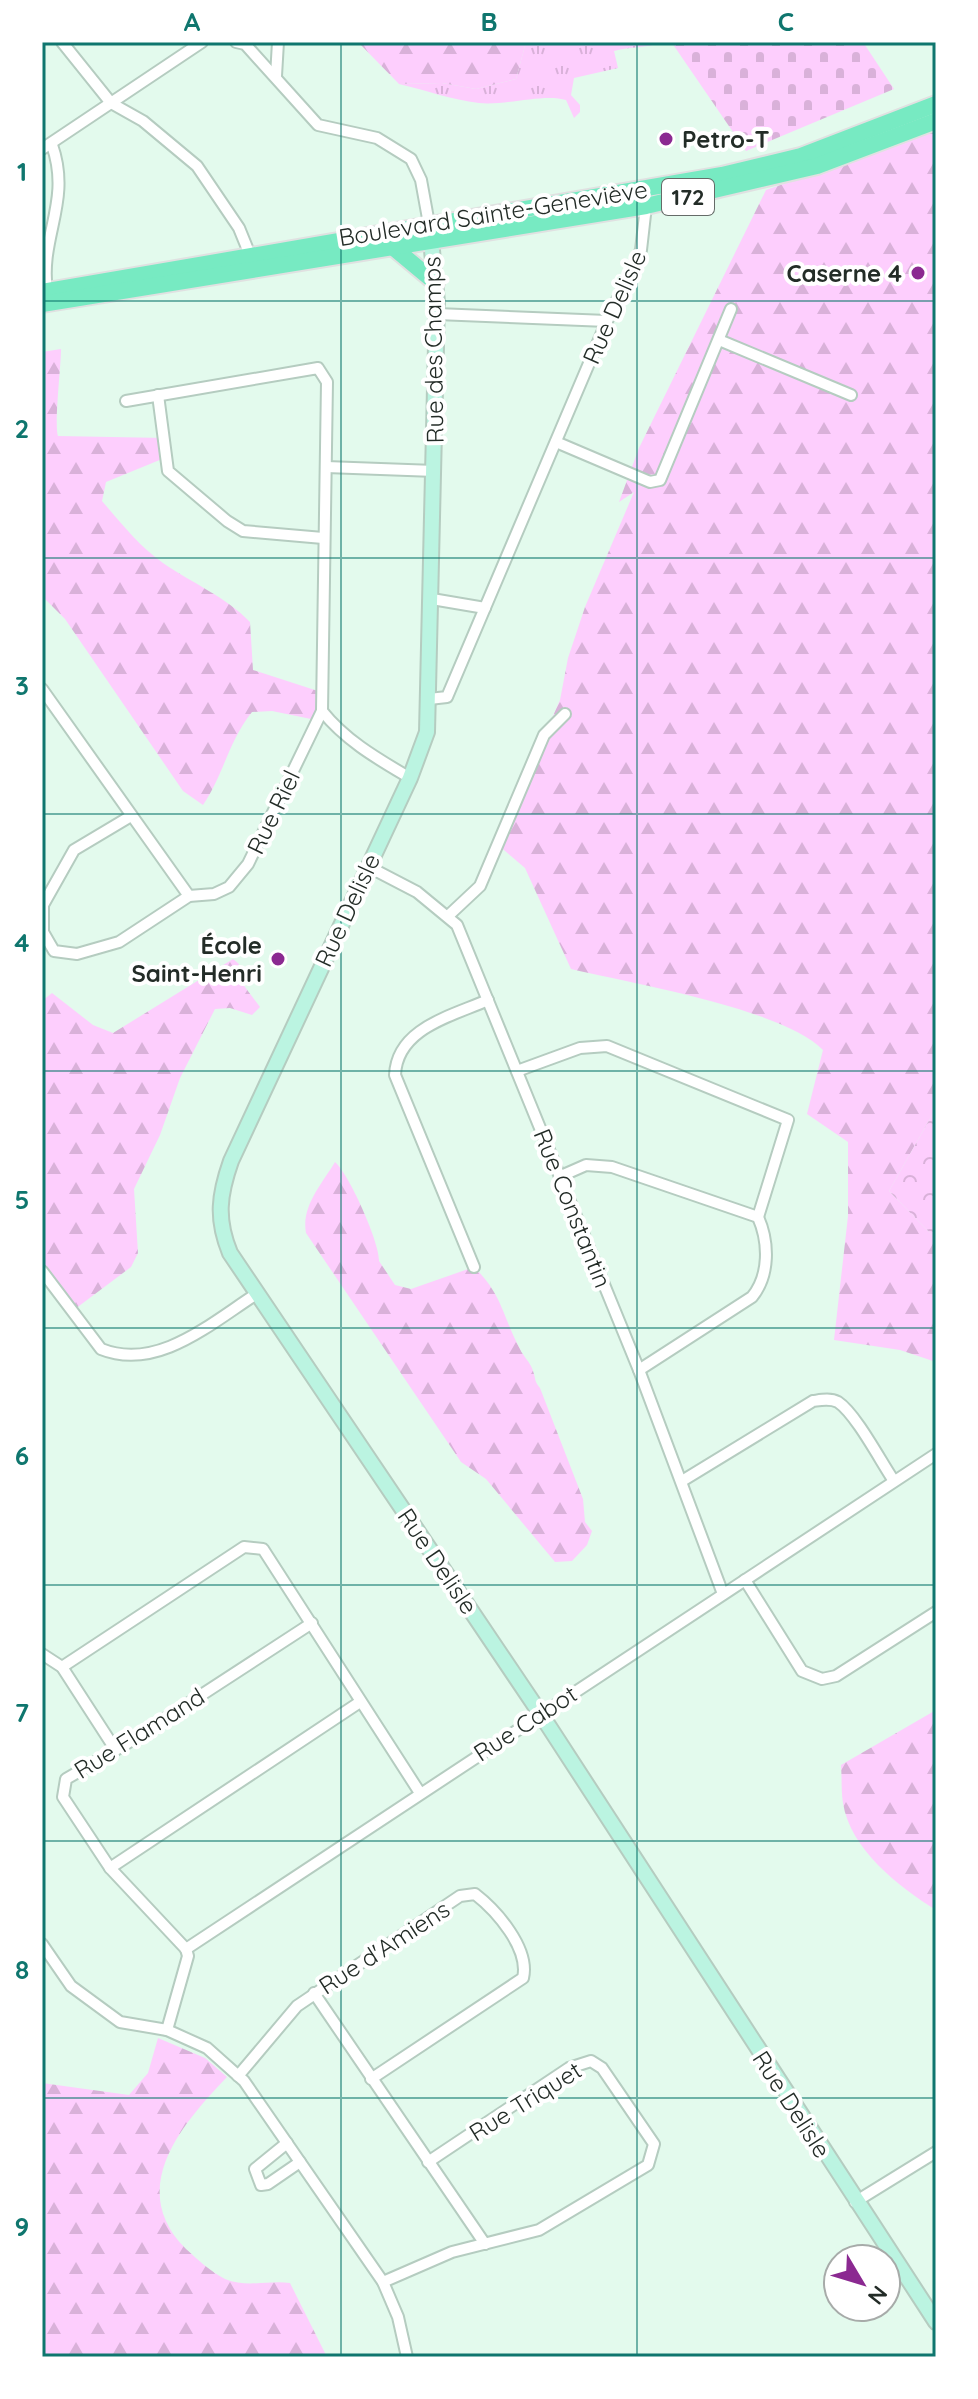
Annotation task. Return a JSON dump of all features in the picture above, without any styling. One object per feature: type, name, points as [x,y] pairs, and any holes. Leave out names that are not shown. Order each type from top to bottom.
[{"type":"main road","name":"Boulevard Sainte-Geneviève","points":[[44,296],[250,255],[722,175],[801,156],[936,104]]},
{"type":"main road","name":"Boulevard Sainte-Geneviève","points":[[44,296],[394,248],[646,206],[817,166],[936,121]]},
{"type":"main road","points":[[394,248],[436,283]]},
{"type":"street","points":[[62,42],[111,103],[143,121],[197,166],[239,228],[250,255]]},
{"type":"street","points":[[44,296],[61,180],[47,147],[202,42]]},
{"type":"street","name":"Rue des Champs","points":[[236,42],[245,44],[318,125],[377,138],[411,159],[421,180],[432,241],[437,314],[429,699],[427,732],[418,760]]},
{"type":"street","points":[[276,76],[278,42]]},
{"type":"street","name":"Rue Delisle","points":[[429,699],[447,697],[607,321],[641,250],[646,206]]},
{"type":"street","points":[[556,442],[650,482],[660,480],[731,309]]},
{"type":"street","points":[[437,314],[607,321]]},
{"type":"street","points":[[719,340],[851,395]]},
{"type":"street","name":"Rue Riel","points":[[131,816],[74,850],[43,905],[43,932],[54,951],[77,954],[119,942],[189,896],[225,889],[248,864],[322,711],[327,382],[318,368],[158,395]]},
{"type":"street","points":[[126,401],[158,395],[168,471],[227,521],[243,531],[323,538]]},
{"type":"street","points":[[326,467],[435,471]]},
{"type":"street","points":[[432,599],[485,608]]},
{"type":"street","points":[[44,696],[189,896]]},
{"type":"street","points":[[322,711],[333,725],[372,756],[410,778]]},
{"type":"street","points":[[448,916],[480,886],[544,735],[565,714]]},
{"type":"street","name":"Rue Delisle","points":[[418,760],[231,1161],[219,1199],[226,1243],[540,1714],[936,2322]]},
{"type":"street","name":"Rue Constantin","points":[[367,866],[417,892],[457,925],[639,1370],[723,1594]]},
{"type":"street","points":[[474,1267],[395,1075],[395,1062],[406,1041],[421,1031],[488,1000]]},
{"type":"street","points":[[517,1071],[580,1048],[607,1046],[788,1120],[758,1217],[766,1251],[762,1280],[752,1297],[639,1370]]},
{"type":"street","points":[[561,1176],[586,1165],[612,1167],[758,1217]]},
{"type":"street","points":[[42,1271],[101,1349],[141,1357],[172,1346],[258,1293]]},
{"type":"street","points":[[682,1481],[813,1401],[827,1399],[838,1402],[849,1414],[894,1481]]},
{"type":"street","name":"Rue Cabot","points":[[186,1949],[936,1454]]},
{"type":"street","points":[[62,1667],[244,1547],[263,1549],[420,1793]]},
{"type":"street","points":[[745,1580],[802,1671],[822,1679],[836,1676],[936,1612]]},
{"type":"street","name":"Rue Flamand","points":[[186,1949],[110,1868],[63,1797],[66,1779],[312,1623]]},
{"type":"street","points":[[42,1654],[62,1667],[115,1749]]},
{"type":"street","points":[[110,1868],[360,1702]]},
{"type":"street","name":"Rue d'Amiens","points":[[238,2076],[297,2006],[460,1896],[475,1894],[504,1926],[524,1959],[523,1978],[371,2079]]},
{"type":"street","points":[[42,1944],[71,1986],[120,2022],[167,2030],[207,2048],[238,2076],[383,2282],[398,2317],[407,2357]]},
{"type":"street","points":[[167,2030],[188,1956],[186,1949]]},
{"type":"street","points":[[314,1993],[485,2244]]},
{"type":"street","name":"Rue Triquet","points":[[383,2282],[452,2252],[539,2230],[648,2165],[654,2144],[651,2134],[602,2068],[591,2061],[569,2068],[428,2162]]},
{"type":"street","points":[[287,2143],[255,2169],[256,2179],[261,2185],[268,2184],[300,2162]]},
{"type":"street","points":[[855,2202],[936,2152]]},
{"type":"green space","points":[[358,42],[526,42],[516,79],[476,89],[442,83],[399,84]]},
{"type":"green space","points":[[526,42],[662,42],[614,51],[618,68],[574,78],[571,95],[580,105],[580,112],[574,118],[566,100],[557,98],[479,103],[399,84],[442,83],[476,89],[516,79]]},
{"type":"green space","points":[[863,42],[894,89],[746,151],[672,43]]},
{"type":"green space","points":[[936,131],[936,1108],[889,1191],[936,1239],[936,1362],[900,1350],[834,1340],[848,1216],[848,1142],[807,1114],[823,1050],[803,1035],[742,1010],[571,969],[525,868],[497,844],[560,700],[568,658],[585,607],[634,492],[619,502],[639,448],[766,190]]},
{"type":"green space","points":[[61,349],[58,436],[166,438],[167,457],[106,482],[102,501],[154,556],[220,598],[250,622],[253,670],[321,692],[316,720],[272,711],[252,712],[237,735],[203,805],[183,791],[65,619],[42,596],[42,352]]},
{"type":"green space","points":[[233,959],[239,964],[236,975],[260,1007],[252,1015],[230,1008],[215,1009],[180,1078],[160,1135],[134,1189],[138,1253],[131,1267],[71,1312],[42,1272],[42,1001],[52,993],[93,1025],[113,1033]]},
{"type":"green space","points":[[936,1108],[936,1239],[889,1191]]},
{"type":"green space","points":[[335,1162],[355,1194],[375,1240],[379,1261],[395,1285],[411,1289],[474,1267],[491,1287],[514,1338],[532,1368],[583,1499],[585,1522],[592,1531],[587,1545],[572,1561],[555,1562],[486,1479],[461,1462],[306,1233],[310,1204]]},
{"type":"green space","points":[[936,1710],[936,1910],[892,1878],[855,1836],[843,1803],[841,1765]]},
{"type":"green space","points":[[158,2038],[205,2058],[227,2077],[193,2116],[167,2158],[160,2181],[161,2204],[169,2226],[186,2249],[225,2279],[241,2283],[290,2283],[327,2357],[42,2357],[42,2083],[129,2095],[148,2073]]},
{"type":"place","name":"Petro-T","points":[[666,139]]},
{"type":"place","name":"Caserne 4","points":[[918,273]]},
{"type":"place","name":"École Saint-Henri","points":[[278,959]]}]
